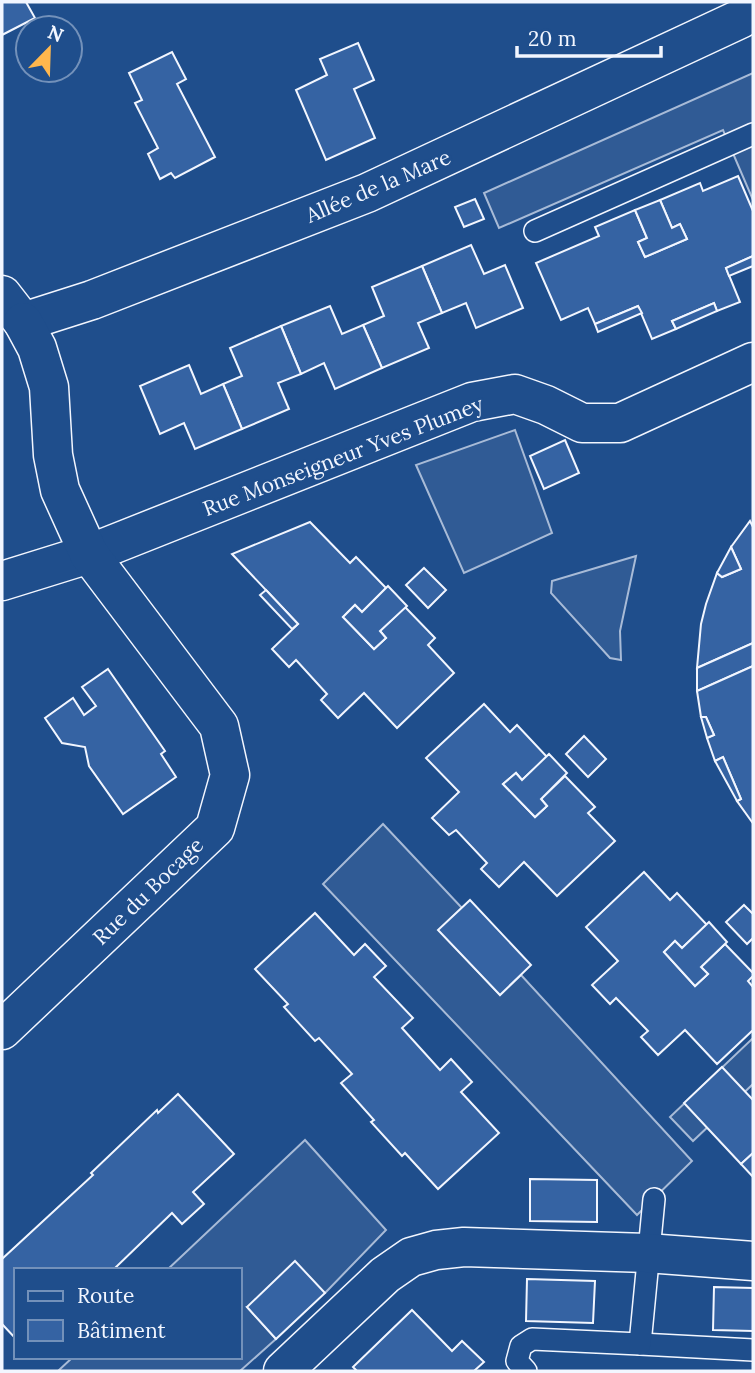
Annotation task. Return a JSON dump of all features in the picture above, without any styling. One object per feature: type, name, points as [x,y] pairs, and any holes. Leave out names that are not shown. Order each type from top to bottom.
[{"type":"street","name":"Allée de la Mare","points":[[12,308],[92,300],[367,193],[753,11]]},
{"type":"street","name":"Rue du Bocage","points":[[2,1030],[215,828],[230,775],[219,726],[89,554],[60,490],[53,455],[49,387],[37,348],[12,308]]},
{"type":"street","name":"Rue Monseigneur Yves Plumey","points":[[89,554],[472,402],[515,394],[546,405],[582,423],[620,423],[753,362]]},
{"type":"street","points":[[2,581],[89,554]]},
{"type":"street","points":[[283,1371],[385,1275],[411,1257],[436,1250],[464,1247],[647,1253],[753,1261]]},
{"type":"lane","points":[[536,231],[753,134]]},
{"type":"lane","points":[[640,1344],[654,1199]]},
{"type":"lane","points":[[526,1371],[517,1362],[521,1346],[532,1339],[753,1350]]},
{"type":"shaded area","points":[[753,73],[753,200],[723,130],[499,228],[484,193]]},
{"type":"shaded area","points":[[515,430],[552,533],[464,573],[416,465]]},
{"type":"shaded area","points":[[636,556],[620,631],[621,660],[610,658],[551,593],[552,581]]},
{"type":"shaded area","points":[[383,824],[462,908],[439,930],[500,995],[521,975],[692,1161],[637,1215],[323,884]]},
{"type":"shaded area","points":[[753,1038],[753,1084],[693,1141],[670,1117]]},
{"type":"shaded area","points":[[305,1140],[386,1230],[325,1293],[247,1307],[276,1339],[240,1371],[58,1371],[71,1359],[242,1359],[242,1268],[169,1268]]},
{"type":"building","points":[[2,2],[26,2],[33,14],[14,14],[14,29],[2,35]]},
{"type":"building","points":[[358,43],[374,80],[354,89],[375,138],[326,160],[296,90],[327,75],[320,59]]},
{"type":"building","points":[[172,52],[186,79],[177,84],[215,157],[175,178],[171,173],[160,179],[148,154],[158,148],[135,103],[142,100],[129,73]]},
{"type":"building","points":[[738,176],[753,211],[753,256],[726,268],[740,302],[717,311],[714,303],[672,321],[676,329],[652,339],[638,306],[595,324],[588,308],[561,320],[536,263],[599,236],[595,227],[635,210],[647,238],[638,242],[645,257],[687,239],[680,224],[672,228],[660,200],[700,183],[703,191]]},
{"type":"building","points":[[475,199],[484,219],[464,227],[455,207]]},
{"type":"building","points":[[660,200],[672,228],[680,224],[687,239],[645,257],[638,242],[647,238],[635,210]]},
{"type":"building","points":[[471,245],[484,274],[505,265],[523,308],[476,328],[466,303],[442,313],[422,266]]},
{"type":"building","points":[[753,256],[753,266],[729,276],[726,268]]},
{"type":"building","points":[[422,266],[442,313],[418,323],[429,348],[382,368],[363,325],[384,316],[372,287]]},
{"type":"building","points":[[714,303],[717,311],[676,329],[672,321]]},
{"type":"building","points":[[330,306],[342,334],[363,325],[382,368],[335,389],[324,363],[301,374],[281,326]]},
{"type":"building","points":[[638,306],[642,313],[598,332],[595,324]]},
{"type":"building","points":[[281,326],[301,374],[278,383],[289,409],[242,429],[223,384],[242,376],[230,348]]},
{"type":"building","points":[[189,365],[201,394],[223,384],[242,429],[195,449],[184,423],[160,434],[140,386]]},
{"type":"building","points":[[565,440],[579,473],[544,489],[530,456]]},
{"type":"building","points":[[750,521],[753,527],[753,643],[697,668],[701,624],[717,573],[722,577],[741,569],[731,547]]},
{"type":"building","points":[[310,522],[350,563],[356,557],[386,588],[362,612],[355,605],[343,617],[374,649],[386,638],[380,631],[405,607],[435,638],[428,645],[454,673],[397,728],[364,693],[338,718],[321,700],[327,694],[296,660],[289,667],[272,649],[298,624],[232,554]]},
{"type":"building","points":[[731,547],[741,569],[722,577],[717,573]]},
{"type":"building","points":[[424,568],[446,590],[428,608],[406,585]]},
{"type":"building","points":[[388,586],[407,606],[380,631],[386,638],[374,649],[343,617],[355,605],[362,612]]},
{"type":"building","points":[[266,590],[298,624],[292,629],[260,595]]},
{"type":"building","points":[[753,643],[753,666],[697,691],[697,668]]},
{"type":"building","points":[[753,666],[752,822],[737,801],[741,799],[723,757],[715,761],[707,738],[714,735],[706,717],[701,717],[697,691]]},
{"type":"building","points":[[108,669],[165,751],[161,754],[176,777],[123,814],[89,766],[85,747],[62,743],[45,718],[73,698],[84,715],[96,706],[82,687]]},
{"type":"building","points":[[484,704],[510,732],[517,725],[547,757],[522,780],[516,773],[503,784],[535,817],[547,806],[541,799],[565,776],[595,807],[588,813],[615,841],[557,896],[524,862],[499,887],[481,869],[487,863],[456,830],[449,835],[432,818],[459,792],[426,758]]},
{"type":"building","points":[[701,717],[706,717],[714,735],[707,738]]},
{"type":"building","points":[[584,736],[606,759],[588,777],[566,754]]},
{"type":"building","points":[[549,754],[567,773],[541,799],[547,806],[535,817],[503,784],[516,773],[522,780]]},
{"type":"building","points":[[723,757],[741,799],[737,801],[715,761]]},
{"type":"building","points":[[644,872],[670,900],[677,893],[707,925],[682,948],[675,941],[664,952],[695,986],[708,974],[701,967],[725,944],[753,973],[748,981],[753,987],[753,1030],[717,1064],[685,1030],[658,1055],[641,1037],[648,1031],[616,998],[610,1004],[592,985],[618,961],[586,927]]},
{"type":"building","points":[[470,900],[531,965],[500,995],[438,930]]},
{"type":"building","points":[[744,905],[753,914],[753,938],[747,944],[726,922]]},
{"type":"building","points":[[315,913],[354,955],[365,944],[386,966],[374,977],[413,1018],[402,1028],[440,1070],[451,1059],[472,1082],[461,1092],[499,1133],[438,1189],[405,1153],[402,1156],[371,1122],[374,1120],[341,1083],[352,1074],[319,1038],[315,1041],[284,1007],[288,1004],[255,969]]},
{"type":"building","points":[[709,922],[727,942],[701,967],[708,974],[695,986],[664,952],[675,941],[682,948]]},
{"type":"building","points":[[722,1067],[753,1100],[753,1153],[741,1164],[684,1103]]},
{"type":"building","points":[[178,1094],[234,1154],[193,1192],[204,1204],[182,1224],[172,1213],[115,1268],[14,1268],[14,1337],[2,1324],[2,1259],[93,1175],[91,1173],[157,1110],[158,1113]]},
{"type":"building","points":[[753,1153],[753,1177],[741,1164]]},
{"type":"building","points":[[530,1179],[597,1180],[597,1222],[530,1221]]},
{"type":"building","points":[[295,1261],[325,1293],[276,1339],[247,1307]]},
{"type":"building","points":[[527,1279],[595,1281],[593,1323],[526,1321]]},
{"type":"building","points":[[714,1287],[753,1288],[753,1331],[713,1330]]},
{"type":"building","points":[[412,1310],[452,1351],[462,1341],[484,1362],[474,1371],[357,1371],[353,1367]]}]
